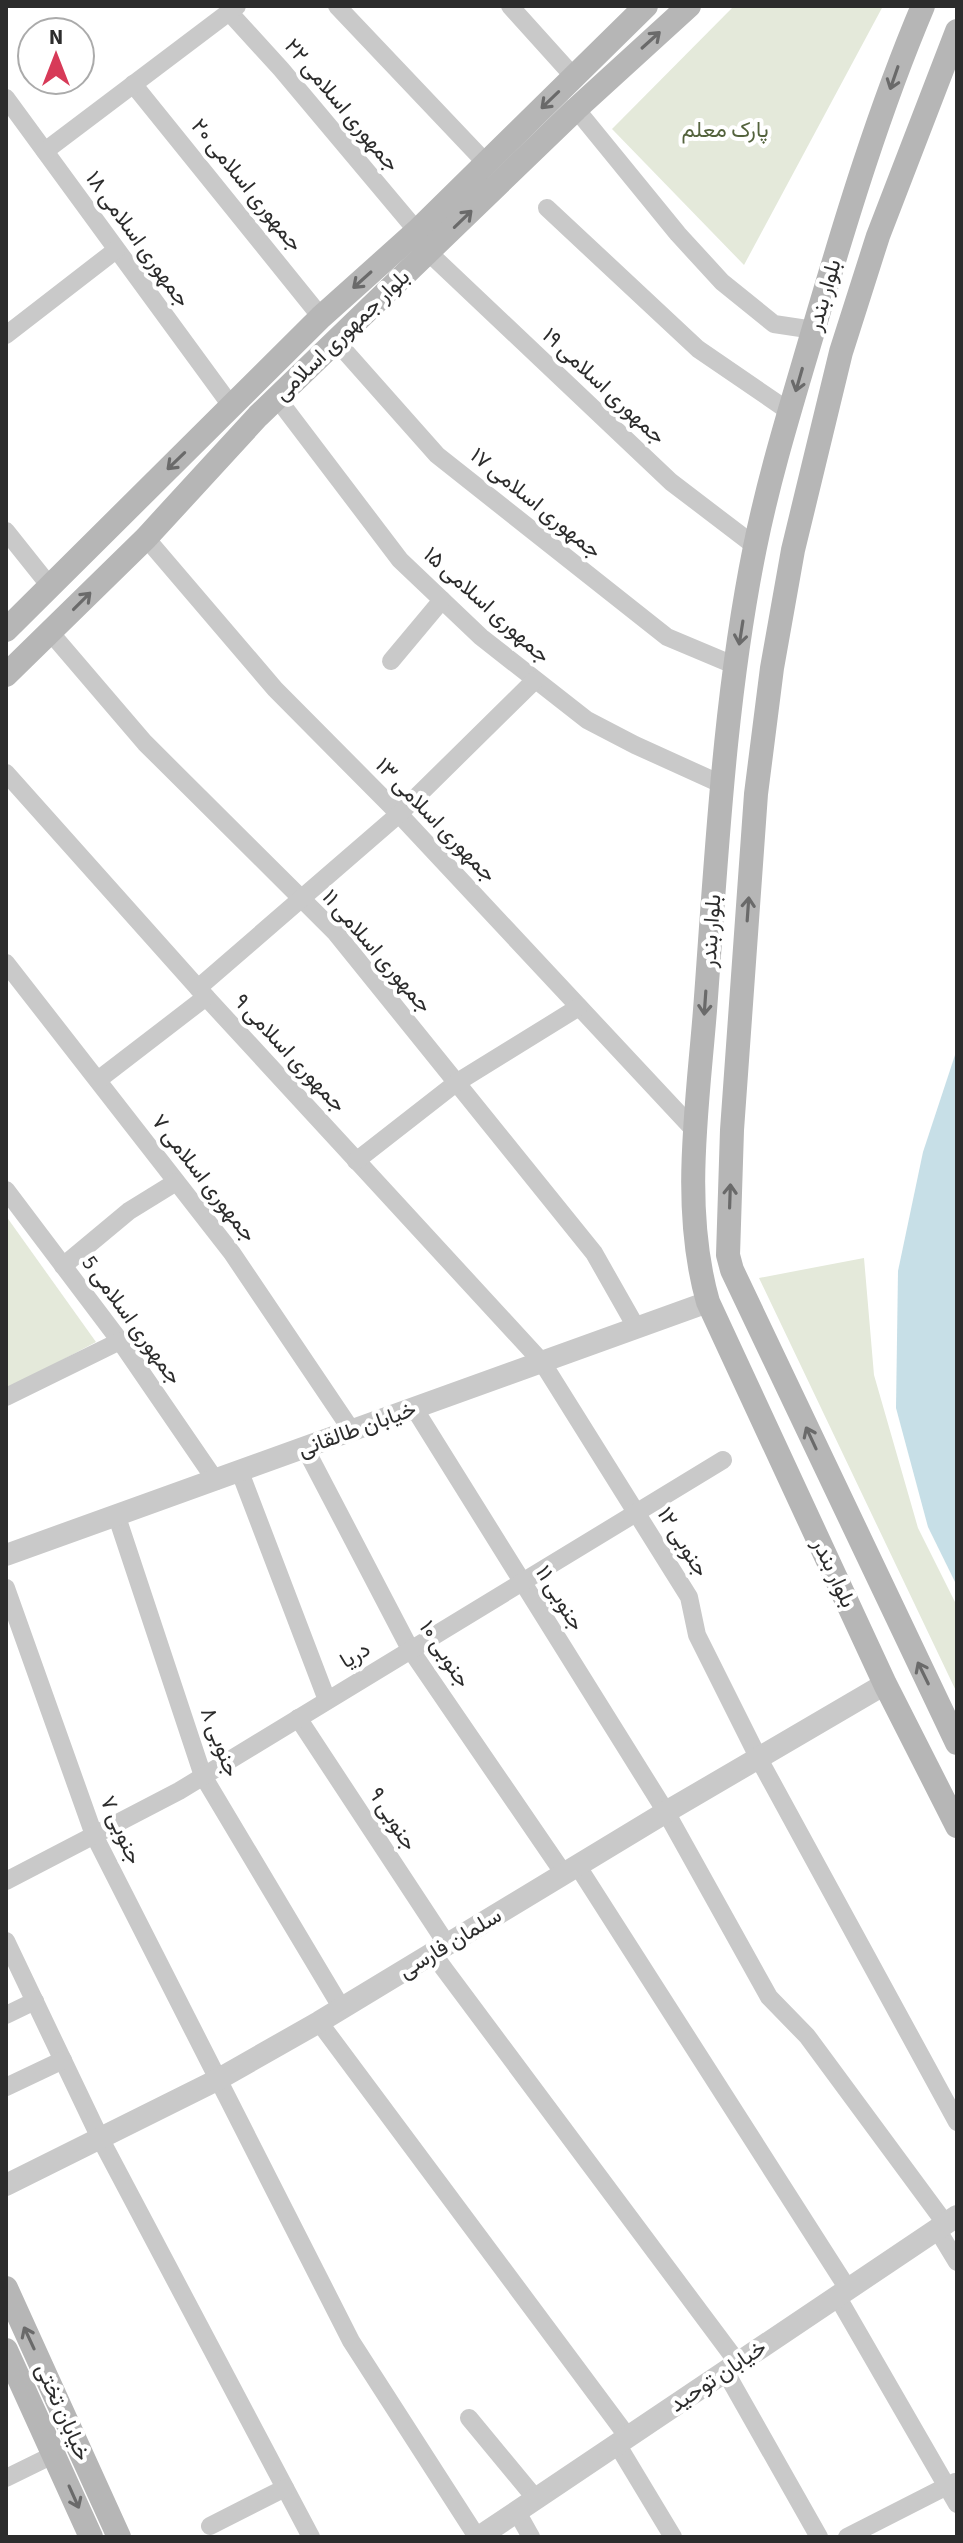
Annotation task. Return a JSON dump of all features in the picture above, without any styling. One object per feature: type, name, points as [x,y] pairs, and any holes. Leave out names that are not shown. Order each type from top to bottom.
[{"type":"main road","name":"بلوار جمهوری اسلامی","points":[[6,675],[146,538],[335,340],[422,242],[486,163],[646,6]]},
{"type":"main road","name":"بلوار جمهوری اسلامی","points":[[6,630],[321,317],[422,242],[689,6]]},
{"type":"main road","name":"بلوار بندر","points":[[923,6],[903,53],[836,255],[755,546],[721,784],[693,1215],[699,1270],[708,1302],[885,1684],[955,1817]]},
{"type":"main road","name":"بلوار بندر","points":[[957,31],[869,265],[841,352],[793,550],[772,668],[756,794],[732,1130],[728,1255],[732,1270],[957,1743]]},
{"type":"main road","points":[[836,255],[869,265]]},
{"type":"main road","name":"خیابان تختی","points":[[6,2288],[119,2537]]},
{"type":"main road","name":"خیابان تختی","points":[[6,2350],[91,2537]]},
{"type":"street","points":[[337,6],[486,163]]},
{"type":"street","points":[[510,6],[574,77]]},
{"type":"street","points":[[45,151],[233,9]]},
{"type":"street","name":"جمهوری اسلامی ۲۲","points":[[233,9],[422,242]]},
{"type":"street","name":"جمهوری اسلامی ۲۰","points":[[133,84],[321,317]]},
{"type":"street","name":"جمهوری اسلامی ۱۸","points":[[6,98],[232,407]]},
{"type":"street","points":[[576,109],[678,234],[722,282],[774,324],[814,330]]},
{"type":"street","points":[[547,208],[698,349],[790,412]]},
{"type":"street","name":"جمهوری اسلامی ۱۹","points":[[422,242],[671,482],[755,546]]},
{"type":"street","points":[[6,335],[116,250]]},
{"type":"street","name":"جمهوری اسلامی ۱۷","points":[[335,340],[437,455],[667,637],[736,666]]},
{"type":"street","name":"جمهوری اسلامی ۱۵","points":[[277,398],[400,560],[481,637],[587,720],[721,784]]},
{"type":"street","points":[[6,531],[49,585]]},
{"type":"street","name":"جمهوری اسلامی ۱۳","points":[[146,538],[275,689],[399,814],[696,1132]]},
{"type":"street","points":[[391,661],[442,600]]},
{"type":"street","name":"جمهوری اسلامی ۱۱","points":[[50,632],[145,743],[335,932],[594,1253],[636,1327]]},
{"type":"street","points":[[98,1080],[202,993],[301,899],[399,814],[535,680]]},
{"type":"street","name":"جمهوری اسلامی ۹","points":[[6,773],[202,993],[542,1362]]},
{"type":"street","name":"جمهوری اسلامی ۷","points":[[6,963],[232,1253],[352,1431]]},
{"type":"street","points":[[356,1161],[456,1083],[579,1007]]},
{"type":"street","points":[[63,1266],[129,1211],[176,1182]]},
{"type":"street","name":"جمهوری اسلامی 5","points":[[6,1190],[120,1341],[216,1481]]},
{"type":"street","name":"خیابان طالقانی","points":[[6,1555],[708,1302]]},
{"type":"street","points":[[6,1397],[120,1341]]},
{"type":"street","name":"۱۲ جنوبی","points":[[542,1362],[689,1597],[697,1635],[759,1759],[957,2122]]},
{"type":"street","name":"۱۱ جنوبی","points":[[414,1408],[666,1812],[769,1997],[807,2036],[946,2223],[957,2262]]},
{"type":"street","name":"۱۰ جنوبی","points":[[305,1448],[410,1649],[571,1870],[842,2293],[952,2483],[957,2504]]},
{"type":"street","name":"دریا","points":[[6,1881],[203,1776],[723,1460]]},
{"type":"street","points":[[240,1472],[327,1700]]},
{"type":"street","name":"۸ جنوبی","points":[[117,1517],[203,1776],[341,2007]]},
{"type":"street","name":"۷ جنوبی","points":[[6,1588],[94,1835],[351,2341],[478,2537]]},
{"type":"street","name":"سلمان فارسی","points":[[6,2185],[217,2080],[319,2022],[885,1684]]},
{"type":"street","name":"۹ جنوبی","points":[[298,1718],[441,1950],[732,2367],[819,2537]]},
{"type":"street","points":[[6,1941],[100,2138],[311,2537]]},
{"type":"street","points":[[6,2015],[35,2001]]},
{"type":"street","points":[[319,2022],[622,2441],[673,2537]]},
{"type":"street","points":[[6,2087],[63,2060]]},
{"type":"street","name":"خیابان توحید","points":[[478,2537],[946,2223]]},
{"type":"street","points":[[469,2418],[536,2499]]},
{"type":"street","points":[[6,2478],[55,2454]]},
{"type":"street","points":[[847,2537],[952,2483]]},
{"type":"street","points":[[210,2526],[285,2488]]},
{"type":"street","points":[[517,2512],[531,2537]]},
{"type":"green space","name":"پارک معلم","points":[[734,6],[883,6],[744,265],[612,129]]},
{"type":"green space","points":[[6,1216],[96,1342],[6,1390]]},
{"type":"green space","points":[[864,1258],[874,1375],[918,1528],[957,1606],[957,1693],[759,1278]]},
{"type":"water","points":[[957,1049],[957,1586],[928,1527],[896,1408],[898,1271],[923,1152]]}]
